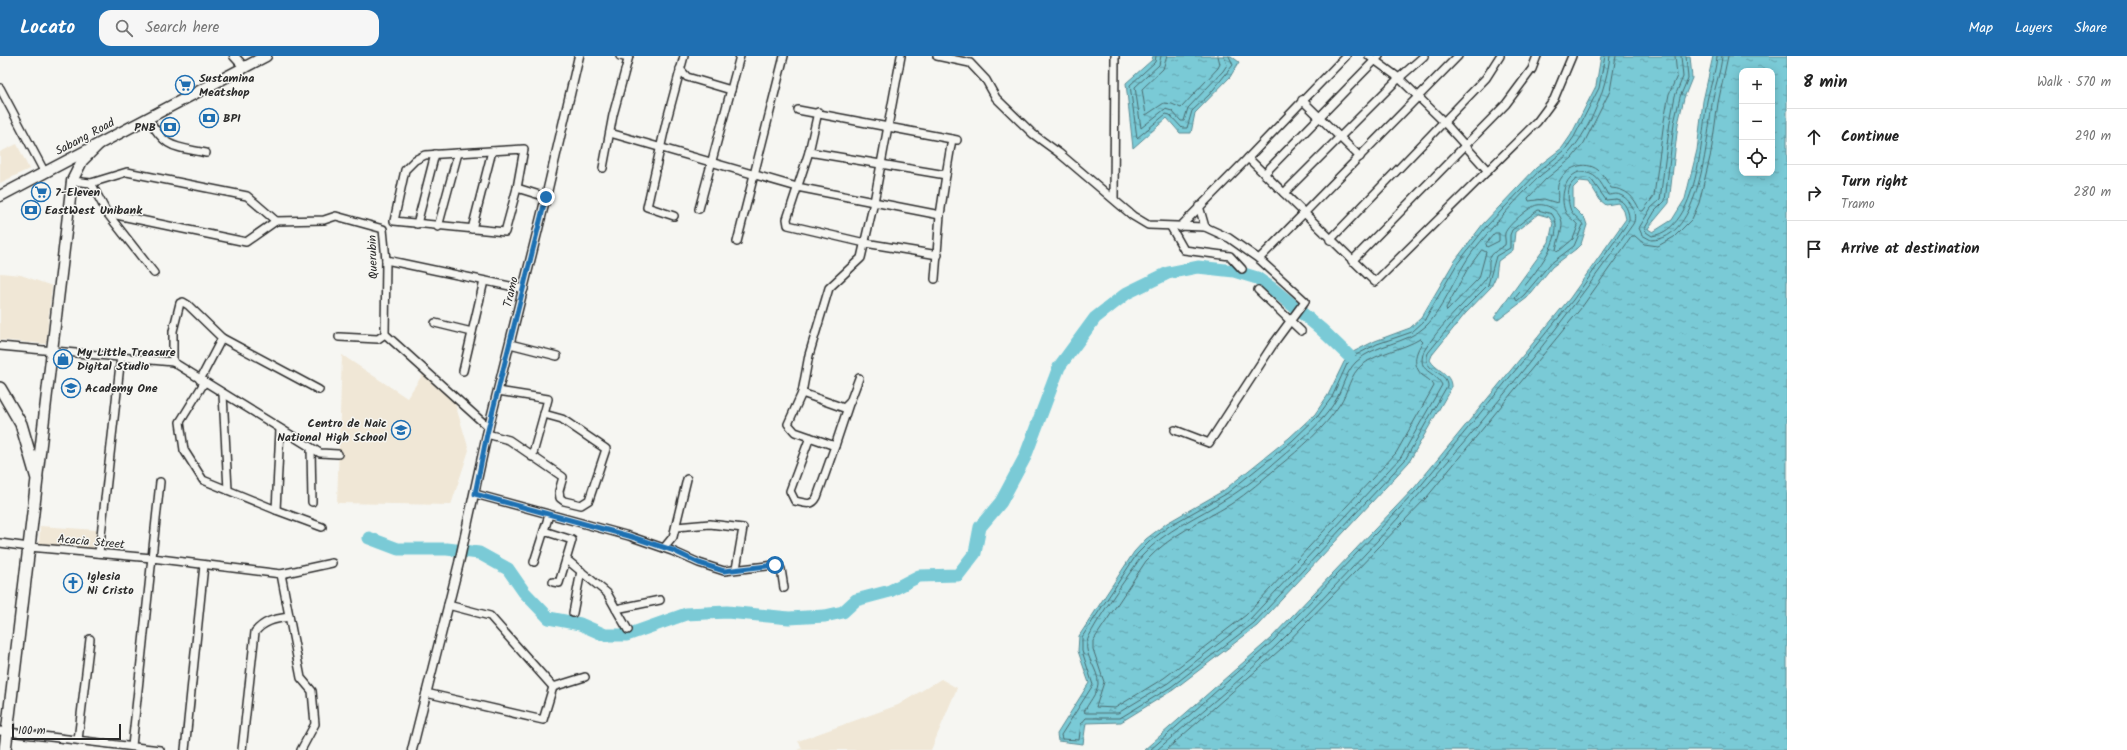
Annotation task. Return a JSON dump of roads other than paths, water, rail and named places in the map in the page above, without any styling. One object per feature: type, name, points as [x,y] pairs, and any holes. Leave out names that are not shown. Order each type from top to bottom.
[{"type":"main road","name":"Sabang Road","points":[[0,196],[266,56]]},
{"type":"main road","points":[[5,750],[3,731],[29,547],[72,181],[82,161],[98,145]]},
{"type":"main road","points":[[0,388],[21,424],[37,479]]},
{"type":"street","points":[[234,56],[245,68]]},
{"type":"street","name":"Tramo","points":[[412,750],[466,534],[488,431],[524,289],[579,56]]},
{"type":"street","points":[[603,168],[613,115],[628,57],[620,56]]},
{"type":"street","points":[[674,216],[646,207],[684,56]]},
{"type":"street","points":[[699,209],[740,56]]},
{"type":"street","points":[[737,242],[784,56]]},
{"type":"street","points":[[835,446],[792,431],[788,424],[802,393],[809,355],[830,288],[861,258],[874,202],[900,56]]},
{"type":"street","points":[[938,56],[970,63],[986,80],[996,98],[1033,134],[1133,216],[1148,225],[1205,227],[1228,238],[1259,259],[1305,302],[1209,443],[1175,430]]},
{"type":"street","points":[[1114,199],[1115,56]]},
{"type":"street","points":[[1180,227],[1346,56]]},
{"type":"street","points":[[1284,194],[1339,137],[1399,78],[1424,56]]},
{"type":"street","points":[[1259,259],[1458,56]]},
{"type":"street","points":[[1330,240],[1486,78],[1500,56]]},
{"type":"street","points":[[1352,261],[1466,144],[1494,118],[1517,91],[1532,69],[1538,56]]},
{"type":"street","points":[[1248,158],[1330,240],[1375,282],[1537,122],[1554,99],[1572,56]]},
{"type":"street","points":[[1264,174],[1374,58],[1399,78],[1443,121],[1466,144],[1488,171]]},
{"type":"street","points":[[680,69],[688,77],[731,90]]},
{"type":"street","points":[[0,88],[45,173]]},
{"type":"street","points":[[1302,100],[1360,157]]},
{"type":"street","points":[[798,110],[818,112],[954,139],[940,215],[935,279]]},
{"type":"street","points":[[818,112],[809,152],[787,219],[788,225],[865,243],[938,255]]},
{"type":"street","points":[[148,118],[161,138],[168,144],[206,153]]},
{"type":"street","points":[[610,133],[797,186],[940,215]]},
{"type":"street","points":[[384,229],[394,221],[405,170],[420,157],[435,154],[458,154],[524,149],[517,188],[505,232],[438,227],[394,221]]},
{"type":"street","points":[[472,229],[492,151]]},
{"type":"street","points":[[809,152],[946,176]]},
{"type":"street","points":[[417,224],[435,154]]},
{"type":"street","points":[[438,227],[458,154]]},
{"type":"street","points":[[72,181],[91,183],[128,172],[247,196],[276,221],[246,242],[107,213]]},
{"type":"street","points":[[91,183],[107,213],[154,273]]},
{"type":"street","points":[[517,188],[546,197]]},
{"type":"street","points":[[1199,206],[1205,227]]},
{"type":"street","name":"Querubin","points":[[276,221],[324,220],[336,216],[384,229],[386,260],[385,334]]},
{"type":"street","points":[[1171,226],[1184,250],[1220,253],[1230,256],[1242,269]]},
{"type":"street","points":[[386,260],[524,289]]},
{"type":"street","points":[[463,371],[484,281]]},
{"type":"street","points":[[1258,290],[1292,319],[1301,331]]},
{"type":"street","points":[[173,362],[174,331],[180,303],[183,302],[222,338],[319,390]]},
{"type":"street","points":[[435,323],[472,332]]},
{"type":"street","points":[[339,337],[378,339],[385,334],[488,431],[509,440],[563,477],[559,495],[562,500],[581,505],[587,502],[606,449],[562,419],[544,414]]},
{"type":"street","points":[[222,338],[202,381],[180,422],[184,450],[203,480],[322,527]]},
{"type":"street","points":[[510,344],[557,356]]},
{"type":"street","points":[[0,346],[173,362],[311,448],[320,453],[338,454]]},
{"type":"street","points":[[99,553],[121,356]]},
{"type":"street","points":[[810,437],[790,491],[795,501],[809,504],[815,501],[859,378]]},
{"type":"street","points":[[498,391],[548,399],[532,457]]},
{"type":"street","points":[[802,393],[841,408],[846,407],[850,402]]},
{"type":"street","points":[[223,394],[228,490]]},
{"type":"street","points":[[276,510],[280,429]]},
{"type":"street","points":[[311,448],[312,502]]},
{"type":"street","points":[[664,548],[673,537],[688,479]]},
{"type":"street","points":[[132,746],[160,482]]},
{"type":"street","points":[[475,494],[664,548],[699,563],[724,571],[775,565],[781,568],[784,588]]},
{"type":"street","points":[[534,562],[550,515]]},
{"type":"street","points":[[676,526],[710,524],[743,528],[736,569]]},
{"type":"street","points":[[544,531],[572,540],[559,583],[553,582]]},
{"type":"street","name":"Acacia Street","points":[[0,543],[152,558],[281,574],[332,563]]},
{"type":"street","points":[[566,559],[607,593],[628,630]]},
{"type":"street","points":[[185,750],[204,565]]},
{"type":"street","points":[[573,613],[581,571]]},
{"type":"street","points":[[281,574],[300,678],[312,691],[315,706],[315,724],[301,750]]},
{"type":"street","points":[[616,608],[660,600]]},
{"type":"street","points":[[448,605],[490,616],[553,687]]},
{"type":"street","points":[[242,750],[255,632],[265,622],[272,619],[289,617]]},
{"type":"street","points":[[78,740],[90,639]]},
{"type":"street","points":[[553,687],[585,676]]},
{"type":"street","points":[[426,693],[543,720],[553,687]]},
{"type":"street","points":[[3,731],[160,750]]},
{"type":"water","points":[[1153,56],[1231,56],[1239,62],[1230,77],[1195,113],[1191,133],[1180,133],[1167,118],[1133,148],[1126,83],[1152,60]]},
{"type":"water","points":[[1601,56],[1690,56],[1692,78],[1684,98],[1678,124],[1669,203],[1649,227],[1648,229],[1653,232],[1672,220],[1685,199],[1697,150],[1703,101],[1713,56],[1787,56],[1787,750],[1144,750],[1271,638],[1415,487],[1570,298],[1626,219],[1624,211],[1618,203],[1606,205],[1600,200],[1589,182],[1580,181],[1573,188],[1573,207],[1585,219],[1587,225],[1581,244],[1552,267],[1527,298],[1498,320],[1494,318],[1549,242],[1553,223],[1549,217],[1538,214],[1515,232],[1513,250],[1498,261],[1496,276],[1491,287],[1465,314],[1432,355],[1430,360],[1449,379],[1451,388],[1409,462],[1257,626],[1173,690],[1121,722],[1086,723],[1083,744],[1058,741],[1057,734],[1089,683],[1078,651],[1079,636],[1134,552],[1146,539],[1167,523],[1223,491],[1289,438],[1315,414],[1328,395],[1344,362],[1353,352],[1375,341],[1410,328],[1421,318],[1454,262],[1483,224],[1536,168],[1562,148],[1571,135],[1596,86]]},
{"type":"waterway","points":[[369,538],[398,549],[447,549],[479,553],[508,569],[524,592],[549,618],[580,624],[605,635],[627,635],[686,614],[727,612],[789,618],[825,616],[843,612],[856,600],[890,591],[919,576],[958,575],[975,553],[980,527],[1001,502],[1025,457],[1059,367],[1095,318],[1127,293],[1168,273],[1198,267],[1234,271],[1257,278],[1273,289],[1321,329],[1349,356]]},
{"type":"place","name":"Sustamina Meatshop","points":[[185,85]]},
{"type":"place","name":"BPI","points":[[209,118]]},
{"type":"place","name":"PNB","points":[[170,127]]},
{"type":"place","name":"7-Eleven","points":[[41,192]]},
{"type":"place","name":"EastWest Unibank","points":[[31,210]]},
{"type":"place","name":"My Little Treasure Digital Studio","points":[[63,359]]},
{"type":"place","name":"Academy One","points":[[71,388]]},
{"type":"place","name":"Centro de Naic National High School","points":[[401,430]]},
{"type":"place","name":"Iglesia Ni Cristo","points":[[73,583]]}]
